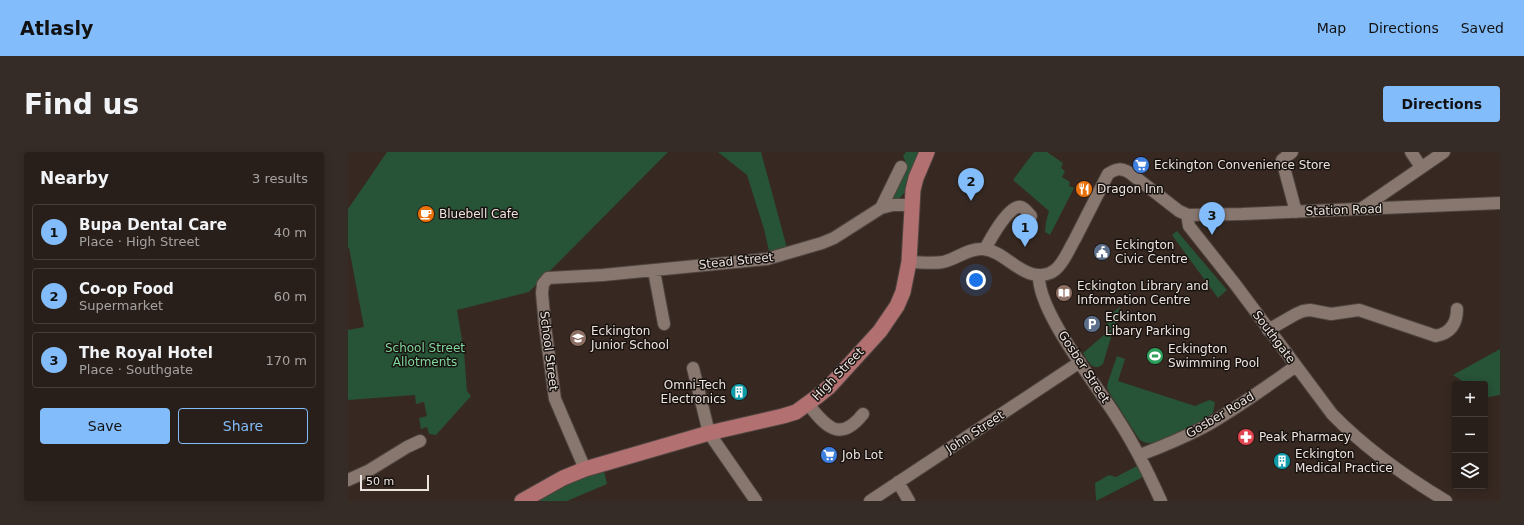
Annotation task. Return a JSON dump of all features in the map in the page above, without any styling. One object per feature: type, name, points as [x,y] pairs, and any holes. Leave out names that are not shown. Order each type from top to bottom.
[{"type":"main road","name":"High Street","points":[[522,501],[563,478],[585,468],[709,433],[796,412],[828,387],[880,331],[903,292],[909,262],[912,205],[916,178],[927,152]]},
{"type":"street","points":[[1292,152],[1282,160],[1296,212]]},
{"type":"street","points":[[1411,152],[1421,167]]},
{"type":"street","points":[[1361,209],[1444,152]]},
{"type":"street","points":[[881,208],[901,167]]},
{"type":"street","points":[[909,262],[942,262],[969,251],[984,249],[992,252],[1023,271],[1039,275],[1048,274],[1055,270],[1062,261],[1108,174],[1115,170],[1122,169],[1130,173],[1179,211],[1188,215]]},
{"type":"street","name":"Station Road","points":[[1188,215],[1500,203]]},
{"type":"street","name":"Stead Street","points":[[548,278],[654,271],[767,259],[822,244],[881,208],[912,205]]},
{"type":"street","points":[[984,249],[1004,218],[1016,208],[1024,208],[1031,216]]},
{"type":"street","name":"Southgate","points":[[1188,215],[1189,226],[1235,284],[1332,414],[1345,427],[1416,482],[1446,501]]},
{"type":"street","points":[[654,271],[664,324]]},
{"type":"street","name":"Gosber Street","points":[[1039,275],[1038,282],[1048,310],[1140,456],[1161,501]]},
{"type":"street","name":"School Street","points":[[548,278],[543,284],[542,293],[555,399],[585,468]]},
{"type":"street","points":[[1268,330],[1303,311],[1310,310],[1331,314],[1359,310],[1436,336],[1443,334],[1452,327],[1456,320],[1457,309]]},
{"type":"street","name":"John Street","points":[[870,501],[1080,362]]},
{"type":"street","name":"Gosber Road","points":[[1140,456],[1178,440],[1205,426],[1250,398],[1296,366]]},
{"type":"street","points":[[693,368],[709,433],[756,501]]},
{"type":"street","points":[[808,404],[821,420],[838,430],[843,430],[855,424],[863,414]]},
{"type":"street","points":[[348,480],[368,471],[407,447],[420,441]]},
{"type":"street","points":[[898,482],[909,501]]},
{"type":"green space","name":"School Street Allotments","points":[[387,152],[668,152],[529,292],[457,310],[464,352],[467,391],[471,396],[436,435],[429,434],[427,427],[421,429],[419,418],[427,416],[424,402],[416,404],[415,395],[348,400],[348,330],[364,327],[348,248],[348,209]]},
{"type":"green space","points":[[718,152],[761,152],[787,248],[769,251],[764,229],[747,175]]},
{"type":"green space","points":[[906,152],[920,152],[906,191],[898,200],[893,199],[907,165],[903,156]]},
{"type":"green space","points":[[1034,152],[1047,152],[1063,163],[1061,168],[1065,171],[1062,177],[1070,182],[1069,186],[1074,188],[1050,235],[1045,232],[1049,211],[1013,180]]},
{"type":"green space","points":[[1177,231],[1227,290],[1218,298],[1172,235]]},
{"type":"green space","points":[[1120,307],[1103,364],[1094,367],[1083,353],[1111,329],[1104,319]]},
{"type":"green space","points":[[1500,349],[1500,395],[1488,396],[1488,381],[1462,381],[1453,375]]},
{"type":"green space","points":[[1117,356],[1125,359],[1118,381],[1195,406],[1209,400],[1215,402],[1213,413],[1182,432],[1165,440],[1145,443],[1139,439],[1107,387]]},
{"type":"green space","points":[[1139,465],[1143,475],[1141,478],[1096,501],[1095,483],[1109,475],[1116,477]]},
{"type":"green space","points":[[604,471],[607,484],[567,501],[533,501],[573,481]]},
{"type":"place","name":"Eckington Convenience Store","points":[[1141,165]]},
{"type":"place","name":"Dragon Inn","points":[[1084,189]]},
{"type":"place","name":"Co-op Food","points":[[971,201]]},
{"type":"place","name":"Bluebell Cafe","points":[[426,214]]},
{"type":"place","name":"The Royal Hotel","points":[[1212,235]]},
{"type":"place","name":"Bupa Dental Care","points":[[1025,247]]},
{"type":"place","name":"Eckington Civic Centre","points":[[1102,252]]},
{"type":"place","name":"Eckington Library and Information Centre","points":[[1064,293]]},
{"type":"place","name":"Eckinton Libary Parking","points":[[1092,324]]},
{"type":"place","name":"Eckington Junior School","points":[[578,338]]},
{"type":"place","name":"Eckington Swimming Pool","points":[[1155,356]]},
{"type":"place","name":"Omni-Tech Electronics","points":[[739,392]]},
{"type":"place","name":"Peak Pharmacy","points":[[1246,437]]},
{"type":"place","name":"Job Lot","points":[[829,455]]},
{"type":"place","name":"Eckington Medical Practice","points":[[1282,461]]}]
